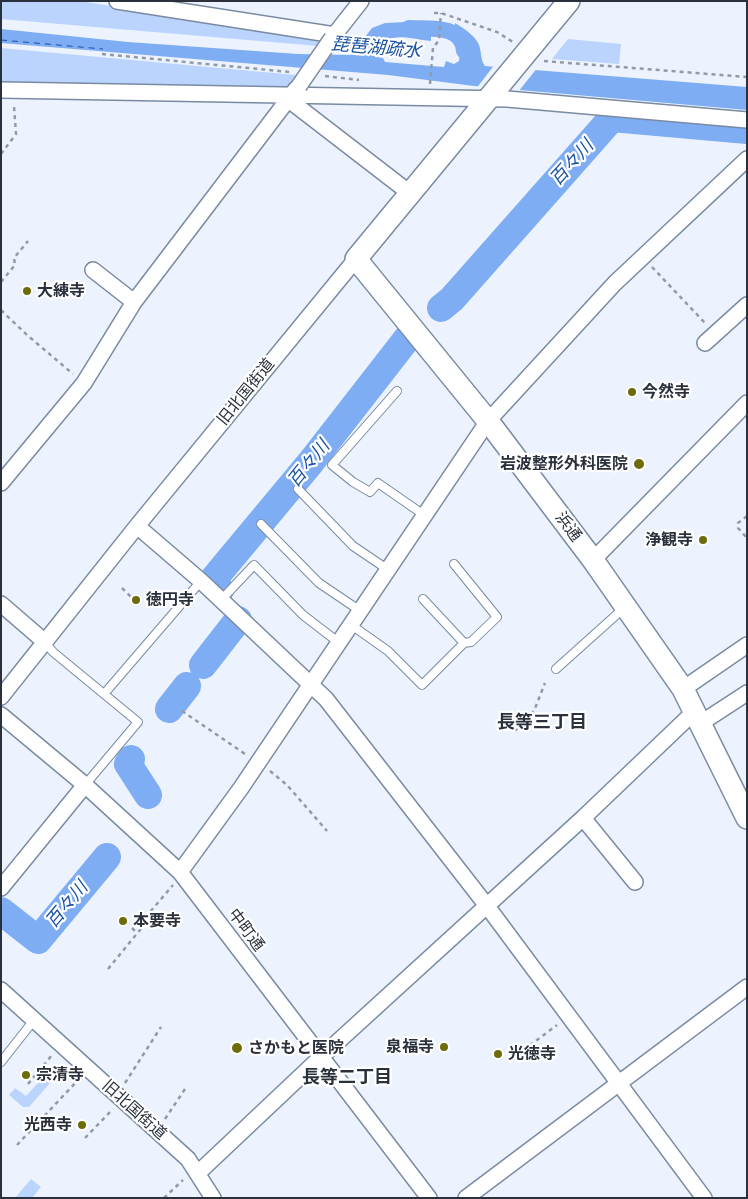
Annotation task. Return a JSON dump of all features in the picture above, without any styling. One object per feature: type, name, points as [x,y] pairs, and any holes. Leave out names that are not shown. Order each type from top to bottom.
[{"type":"street","points":[[117,1],[334,37]]},
{"type":"street","points":[[1,483],[84,383],[134,302],[361,1]]},
{"type":"street","points":[[524,56],[569,1]]},
{"type":"street","name":"旧北国街道","points":[[1,697],[137,526],[524,56]]},
{"type":"street","points":[[295,88],[411,194]]},
{"type":"street","points":[[7,90],[295,88],[493,95],[747,120]]},
{"type":"street","points":[[181,873],[241,788],[488,421],[570,330],[643,257],[747,159]]},
{"type":"street","name":"浜通","points":[[356,259],[488,421],[593,560],[626,607],[683,689],[747,817]]},
{"type":"street","points":[[93,270],[134,302]]},
{"type":"street","points":[[710,338],[747,306]]},
{"type":"street","points":[[593,560],[747,403]]},
{"type":"street","points":[[137,526],[201,581],[311,683],[332,707],[487,906],[704,1198]]},
{"type":"street","points":[[1,604],[45,642]]},
{"type":"street","points":[[683,689],[747,645]]},
{"type":"street","points":[[197,1171],[583,818],[698,717],[747,693]]},
{"type":"street","name":"中町通","points":[[1,716],[85,785],[181,873],[429,1198]]},
{"type":"street","points":[[1,888],[85,785]]},
{"type":"street","points":[[583,818],[636,882]]},
{"type":"street","points":[[466,1198],[747,987]]},
{"type":"street","name":"旧北国街道","points":[[1,990],[188,1158],[212,1198]]},
{"type":"lane","points":[[397,391],[332,465],[353,482],[370,492],[378,483],[424,515]]},
{"type":"lane","points":[[298,489],[353,546],[387,569]]},
{"type":"lane","points":[[261,524],[319,583],[359,610]]},
{"type":"lane","points":[[221,600],[254,564],[303,615],[338,642]]},
{"type":"lane","points":[[350,624],[388,651],[422,685],[464,643],[471,642],[497,617],[454,564]]},
{"type":"lane","points":[[104,694],[201,581]]},
{"type":"lane","points":[[423,599],[464,643]]},
{"type":"lane","points":[[556,669],[626,607]]},
{"type":"lane","points":[[45,642],[53,652],[138,722],[85,785]]},
{"type":"lane","points":[[1,1062],[34,1020]]},
{"type":"path","points":[[434,13],[441,13],[497,32],[524,56],[747,77]]},
{"type":"path","points":[[430,88],[433,48],[439,40],[441,13]]},
{"type":"path","points":[[102,54],[295,88]]},
{"type":"path","points":[[317,75],[364,81]]},
{"type":"path","points":[[1,154],[16,134],[7,90]]},
{"type":"path","points":[[1,282],[15,265],[14,258],[28,241]]},
{"type":"path","points":[[643,257],[710,338]]},
{"type":"path","points":[[1,310],[27,335],[84,383]]},
{"type":"path","points":[[747,516],[738,523],[738,528],[747,538]]},
{"type":"path","points":[[122,588],[131,597]]},
{"type":"path","points":[[514,728],[516,730],[534,711],[545,683]]},
{"type":"path","points":[[108,969],[181,873]]},
{"type":"path","points":[[148,916],[156,924]]},
{"type":"path","points":[[132,928],[137,933]]},
{"type":"path","points":[[517,1055],[568,1017]]},
{"type":"path","points":[[85,1138],[120,1097],[161,1027]]},
{"type":"path","points":[[28,1084],[61,1044]]},
{"type":"path","points":[[17,1145],[89,1069]]},
{"type":"path","points":[[157,1130],[185,1089]]},
{"type":"path","points":[[164,1198],[197,1171]]},
{"type":"shaded area","points":[[1,1],[79,1],[313,37],[317,39],[319,44],[318,46],[1,19]]},
{"type":"shaded area","points":[[568,39],[621,44],[619,64],[552,59]]},
{"type":"shaded area","points":[[1,48],[296,75],[297,78],[287,89],[1,83]]},
{"type":"shaded area","points":[[50,1070],[57,1075],[29,1107],[23,1107],[9,1095],[15,1088],[26,1096]]},
{"type":"shaded area","points":[[31,1179],[41,1187],[32,1198],[15,1198]]},
{"type":"water","name":"琵琶湖疏水","points":[[385,23],[431,24],[431,41],[398,37],[391,39],[381,48],[378,57],[383,58],[385,62],[444,67],[446,61],[454,64],[459,61],[460,49],[454,41],[455,23],[475,38],[485,66],[747,87],[747,110],[474,86],[388,75],[1,43],[1,29],[128,42],[298,54],[351,55],[372,28]]},
{"type":"pier","points":[[495,64],[538,67],[518,92],[476,89]]},
{"type":"waterway","points":[[409,28],[451,32],[458,36],[464,51]]},
{"type":"waterway","name":"百々川","points":[[441,308],[452,299],[612,118],[747,130]]},
{"type":"waterway","name":"百々川","points":[[220,590],[212,581],[311,462],[409,336]]},
{"type":"waterway","name":"百々川","points":[[203,665],[238,620]]},
{"type":"waterway","name":"百々川","points":[[169,709],[187,686]]},
{"type":"waterway","name":"百々川","points":[[131,759],[128,764],[148,795]]},
{"type":"waterway","name":"百々川","points":[[1,911],[38,940],[107,857]]},
{"type":"ferry route","points":[[1,40],[103,49]]},
{"type":"place","name":"大練寺","points":[[27,291]]},
{"type":"place","name":"今然寺","points":[[632,392]]},
{"type":"place","name":"岩波整形外科医院","points":[[639,464]]},
{"type":"place","name":"浄観寺","points":[[703,540]]},
{"type":"place","name":"徳円寺","points":[[136,600]]},
{"type":"place","name":"本要寺","points":[[123,921]]},
{"type":"place","name":"泉福寺","points":[[444,1047]]},
{"type":"place","name":"さかもと医院","points":[[237,1048]]},
{"type":"place","name":"光徳寺","points":[[498,1054]]},
{"type":"place","name":"宗清寺","points":[[26,1075]]},
{"type":"place","name":"光西寺","points":[[82,1125]]},
{"type":"district","name":"長等三丁目","points":[[542,723]]},
{"type":"district","name":"長等二丁目","points":[[347,1078]]}]
